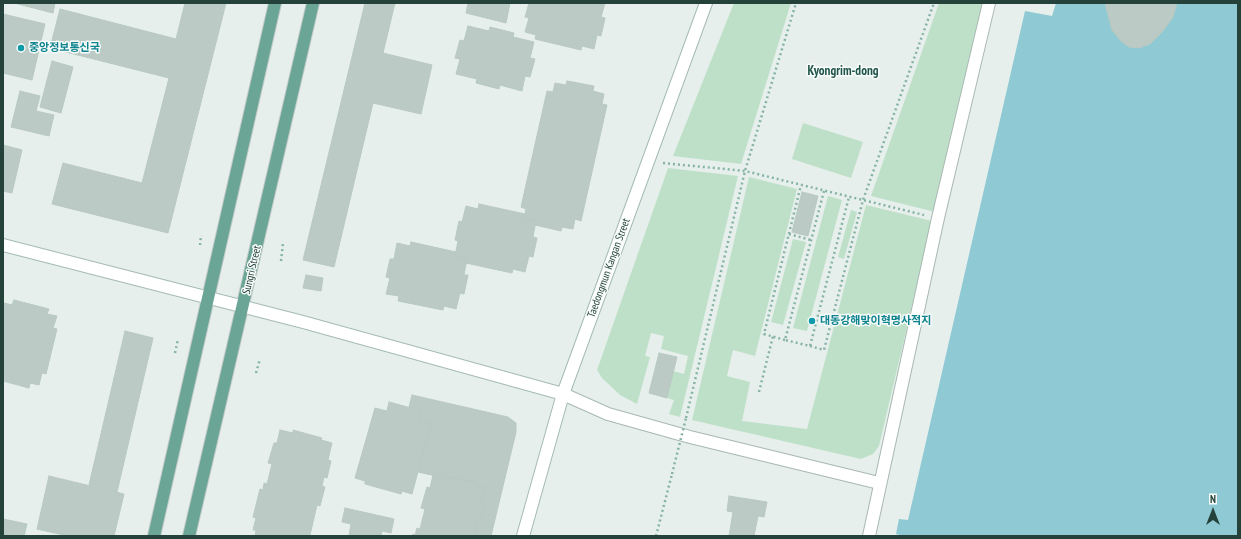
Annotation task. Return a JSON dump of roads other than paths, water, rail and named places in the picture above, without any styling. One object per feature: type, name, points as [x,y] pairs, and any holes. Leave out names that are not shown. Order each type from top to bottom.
[{"type":"main road","points":[[154,536],[275,3]]},
{"type":"main road","name":"Sungri Street","points":[[189,536],[313,3]]},
{"type":"street","name":"Taedongmun Kangan Street","points":[[523,536],[564,394],[706,3]]},
{"type":"street","points":[[869,536],[938,218],[989,3]]},
{"type":"street","points":[[3,245],[243,307],[564,394],[608,414],[690,437],[880,483]]},
{"type":"water","points":[[1056,3],[1238,3],[1238,536],[903,536],[896,534],[899,519],[908,520],[1025,11],[1052,16]]},
{"type":"place","name":"중앙정보통신국","points":[[21,48]]},
{"type":"place","name":"대동강해맞이혁명사적지","points":[[812,321]]},
{"type":"district","name":"Kyongrim-dong","points":[[843,71]]}]
